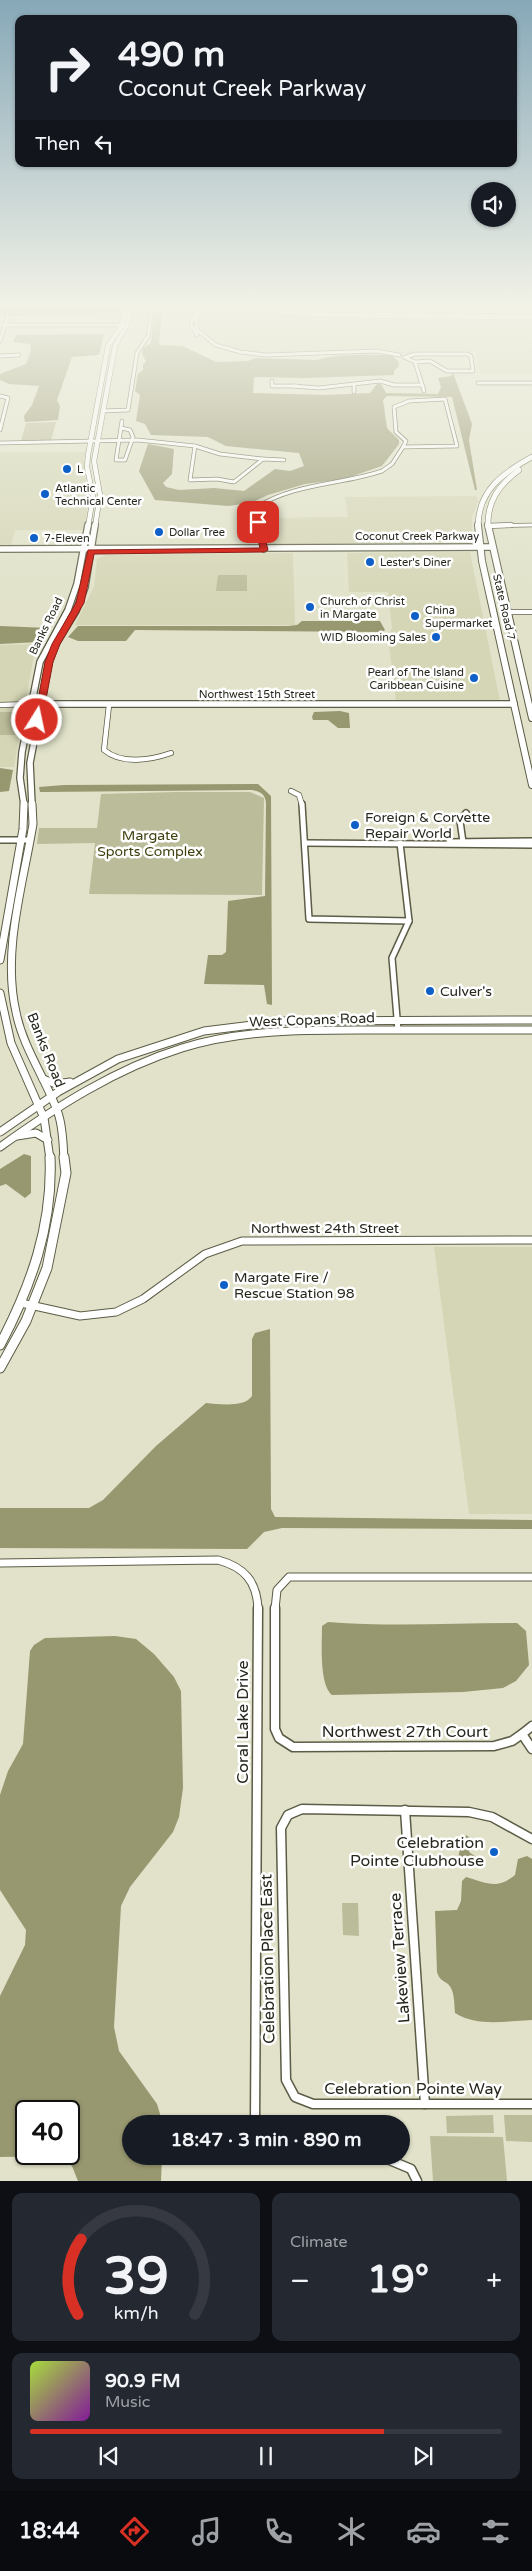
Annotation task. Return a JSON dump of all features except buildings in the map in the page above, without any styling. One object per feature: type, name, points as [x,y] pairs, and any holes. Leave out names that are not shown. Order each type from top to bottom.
[{"type":"main road","name":"State Road 7","points":[[532,457],[504,473],[488,489],[481,503],[479,547],[510,687],[530,766],[532,785]]},
{"type":"main road","name":"State Road 7","points":[[532,463],[505,480],[490,502],[488,526],[532,717]]},
{"type":"main road","points":[[504,473],[503,477],[505,480]]},
{"type":"main road","points":[[490,601],[498,610],[507,612]]},
{"type":"main road","points":[[493,612],[502,618],[505,632],[515,645]]},
{"type":"main road","points":[[510,687],[527,697]]},
{"type":"main road","points":[[514,704],[524,707],[532,717]]},
{"type":"street","points":[[0,430],[4,410]]},
{"type":"street","name":"Banks Road","points":[[0,1368],[33,1306],[53,1248],[64,1187],[64,1150],[56,1108],[18,1022],[10,977],[11,954],[30,840],[33,812],[30,763],[40,704],[52,653],[83,595],[100,495],[94,467],[94,442],[99,410]]},
{"type":"street","points":[[102,411],[128,410]]},
{"type":"street","points":[[264,549],[256,515],[257,507],[261,504],[296,490],[315,485],[351,481],[383,471],[391,466],[406,439],[396,432],[394,410]]},
{"type":"street","points":[[403,447],[457,446],[448,410]]},
{"type":"street","name":"Banks Road","points":[[0,960],[24,814],[20,768],[40,662],[68,610],[77,584],[93,497],[87,467],[102,411]]},
{"type":"street","points":[[121,428],[130,430],[133,437],[125,460],[122,461],[116,460],[122,421]]},
{"type":"street","points":[[0,442],[131,440],[195,446],[220,454],[284,460]]},
{"type":"street","points":[[195,446],[190,480],[216,479],[234,482],[263,459]]},
{"type":"street","points":[[488,526],[532,525]]},
{"type":"street","points":[[354,550],[360,546]]},
{"type":"street","name":"Coconut Creek Parkway","points":[[264,549],[360,546],[492,547]]},
{"type":"street","name":"Coconut Creek Parkway","points":[[0,551],[354,550],[479,547]]},
{"type":"street","points":[[507,612],[532,612]]},
{"type":"street","name":"Northwest 15th Street","points":[[0,705],[514,704]]},
{"type":"street","points":[[109,705],[104,750],[108,754],[121,758],[158,758],[171,753]]},
{"type":"street","points":[[292,791],[299,795],[302,802],[309,919],[409,921]]},
{"type":"street","points":[[463,842],[460,821],[466,813]]},
{"type":"street","points":[[0,840],[30,840]]},
{"type":"street","points":[[305,843],[532,841]]},
{"type":"street","points":[[463,842],[532,845]]},
{"type":"street","points":[[398,1030],[392,958],[395,948],[407,932],[409,921],[400,843]]},
{"type":"street","name":"Banks Road","points":[[0,993],[3,1017],[11,1044],[44,1116],[48,1140],[50,1174],[47,1212],[40,1252],[21,1303],[0,1344]]},
{"type":"street","name":"West Copans Road","points":[[0,1132],[50,1097],[118,1059],[177,1038],[214,1030],[285,1021],[397,1019],[532,1020]]},
{"type":"street","name":"West Copans Road","points":[[0,1147],[56,1108],[92,1086],[126,1069],[192,1046],[236,1036],[288,1031],[532,1030]]},
{"type":"street","points":[[43,1079],[56,1084],[77,1081]]},
{"type":"street","points":[[13,1137],[36,1133],[48,1140]]},
{"type":"street","name":"Northwest 24th Street","points":[[21,1303],[75,1316],[99,1316],[122,1310],[146,1299],[205,1254],[223,1246],[242,1241],[532,1240]]},
{"type":"street","name":"Coral Lake Drive","points":[[0,1563],[218,1560],[243,1568],[251,1579],[258,1596],[255,2115]]},
{"type":"street","name":"Northwest 27th Court","points":[[532,1577],[289,1577],[282,1581],[277,1587],[275,1596],[275,1729],[279,1738],[285,1744],[293,1746],[494,1746],[512,1741],[532,1726]]},
{"type":"street","points":[[522,1734],[532,1749]]},
{"type":"street","name":"Celebration Place East","points":[[296,2097],[286,2080],[281,1828],[284,1818],[292,1812],[302,1809],[405,1810]]},
{"type":"street","points":[[405,1810],[482,1814],[492,1817],[532,1839]]},
{"type":"street","name":"Lakeview Terrace","points":[[405,1810],[425,2104]]},
{"type":"street","name":"Celebration Pointe Way","points":[[296,2097],[312,2104],[532,2104]]},
{"type":"street","points":[[401,2165],[411,2169],[417,2181]]},
{"type":"shaded area","points":[[29,410],[59,410],[58,420],[25,422],[24,416]]},
{"type":"shaded area","points":[[138,410],[384,410],[387,428],[399,440],[399,444],[382,466],[344,479],[305,484],[268,495],[251,503],[228,506],[155,500],[139,471],[148,444],[174,449],[172,474],[163,483],[166,487],[179,490],[214,488],[244,491],[275,469],[290,471],[304,466],[299,453],[226,446],[208,437],[151,435],[145,424],[136,421]]},
{"type":"shaded area","points":[[455,410],[467,410],[472,424],[469,440],[477,490],[475,490]]},
{"type":"shaded area","name":"Atlantic Technical Center","points":[[0,452],[85,452],[84,470],[89,499],[84,530],[15,530],[11,546],[0,546]]},
{"type":"shaded area","points":[[476,496],[478,501],[472,517],[472,541],[470,542],[268,544],[266,518],[348,517],[345,497]]},
{"type":"shaded area","points":[[470,552],[500,701],[396,701],[388,636],[392,628],[388,592],[349,592],[347,553]]},
{"type":"shaded area","points":[[293,553],[295,625],[75,625],[94,587],[97,559],[106,555]]},
{"type":"shaded area","points":[[302,621],[380,621],[385,630],[382,632],[135,630],[126,641],[78,641],[68,637],[78,626],[288,626],[297,625]]},
{"type":"shaded area","points":[[0,626],[48,628],[39,642],[0,644]]},
{"type":"shaded area","points":[[36,644],[14,767],[0,767],[0,645]]},
{"type":"shaded area","points":[[340,711],[349,713],[350,728],[338,728],[328,720],[313,720],[312,717],[314,712]]},
{"type":"shaded area","points":[[0,768],[13,770],[9,791],[0,792]]},
{"type":"shaded area","points":[[258,784],[271,796],[272,1005],[267,1004],[264,985],[204,984],[208,955],[222,955],[226,952],[228,901],[265,896],[266,804],[262,794],[251,790],[40,792],[39,787],[64,785]]},
{"type":"shaded area","points":[[24,1154],[31,1156],[31,1193],[25,1198],[6,1184],[0,1186],[0,1169]]},
{"type":"shaded area","points":[[434,1247],[532,1247],[532,1514],[469,1514]]},
{"type":"shaded area","points":[[270,1329],[271,1509],[275,1517],[532,1520],[532,1529],[282,1528],[264,1532],[247,1549],[0,1548],[0,1508],[89,1508],[103,1500],[156,1446],[206,1403],[237,1404],[248,1400],[252,1396],[252,1339],[255,1333]]},
{"type":"shaded area","points":[[328,1622],[399,1625],[517,1623],[526,1631],[529,1665],[516,1681],[503,1688],[463,1692],[332,1695],[325,1682],[322,1663],[322,1626]]},
{"type":"shaded area","points":[[115,1636],[136,1639],[154,1654],[174,1677],[181,1691],[183,1788],[179,1817],[173,1832],[130,1887],[121,1906],[114,2027],[119,2051],[157,2104],[160,2115],[122,2115],[122,2165],[162,2165],[161,2181],[78,2181],[71,2165],[80,2165],[80,2100],[15,2100],[15,2157],[0,2157],[0,1996],[25,1945],[26,1930],[0,1890],[0,1795],[8,1771],[23,1744],[30,1651],[34,1645],[45,1638]]},
{"type":"shaded area","points":[[466,1835],[473,1840],[469,1852],[479,1859],[476,1866],[458,1858],[460,1849],[457,1848]]},
{"type":"shaded area","points":[[527,1856],[532,1859],[532,2020],[482,2022],[464,2017],[455,2013],[452,1990],[440,1978],[437,1972],[435,1911],[457,1910],[461,1901],[462,1881],[466,1877],[492,1884],[509,1880],[515,1875],[518,1859]]},
{"type":"green space","points":[[56,422],[51,441],[21,441],[26,423]]},
{"type":"green space","points":[[218,575],[247,575],[247,591],[216,591]]},
{"type":"green space","points":[[0,712],[21,712],[17,735],[0,735]]},
{"type":"green space","name":"Margate Sports Complex","points":[[250,792],[264,798],[262,895],[89,894],[95,843],[37,844],[39,828],[97,828],[101,794]]},
{"type":"green space","points":[[342,1903],[358,1903],[359,1936],[343,1935]]},
{"type":"green space","points":[[493,2115],[494,2133],[447,2133],[446,2116]]},
{"type":"green space","points":[[504,2115],[532,2115],[532,2142],[506,2141]]},
{"type":"green space","points":[[430,2136],[503,2137],[507,2181],[433,2181]]},
{"type":"place","name":"L","points":[[67,469]]},
{"type":"place","name":"Atlantic Technical Center","points":[[45,494]]},
{"type":"place","name":"Dollar Tree","points":[[159,532]]},
{"type":"place","name":"7-Eleven","points":[[34,538]]},
{"type":"place","name":"Lester's Diner","points":[[370,562]]},
{"type":"place","name":"Church of Christ in Margate","points":[[310,607]]},
{"type":"place","name":"China Supermarket","points":[[415,616]]},
{"type":"place","name":"WID Blooming Sales","points":[[436,637]]},
{"type":"place","name":"Pearl of The Island Caribbean Cuisine","points":[[474,678]]},
{"type":"place","name":"Foreign & Corvette Repair World","points":[[355,825]]},
{"type":"place","name":"Culver's","points":[[430,991]]},
{"type":"place","name":"Margate Fire / Rescue Station 98","points":[[224,1285]]},
{"type":"place","name":"Celebration Pointe Clubhouse","points":[[494,1852]]},
{"type":"route","points":[[37,720],[49,662],[56,644],[80,603],[85,587],[90,552],[264,550],[258,522]]}]
